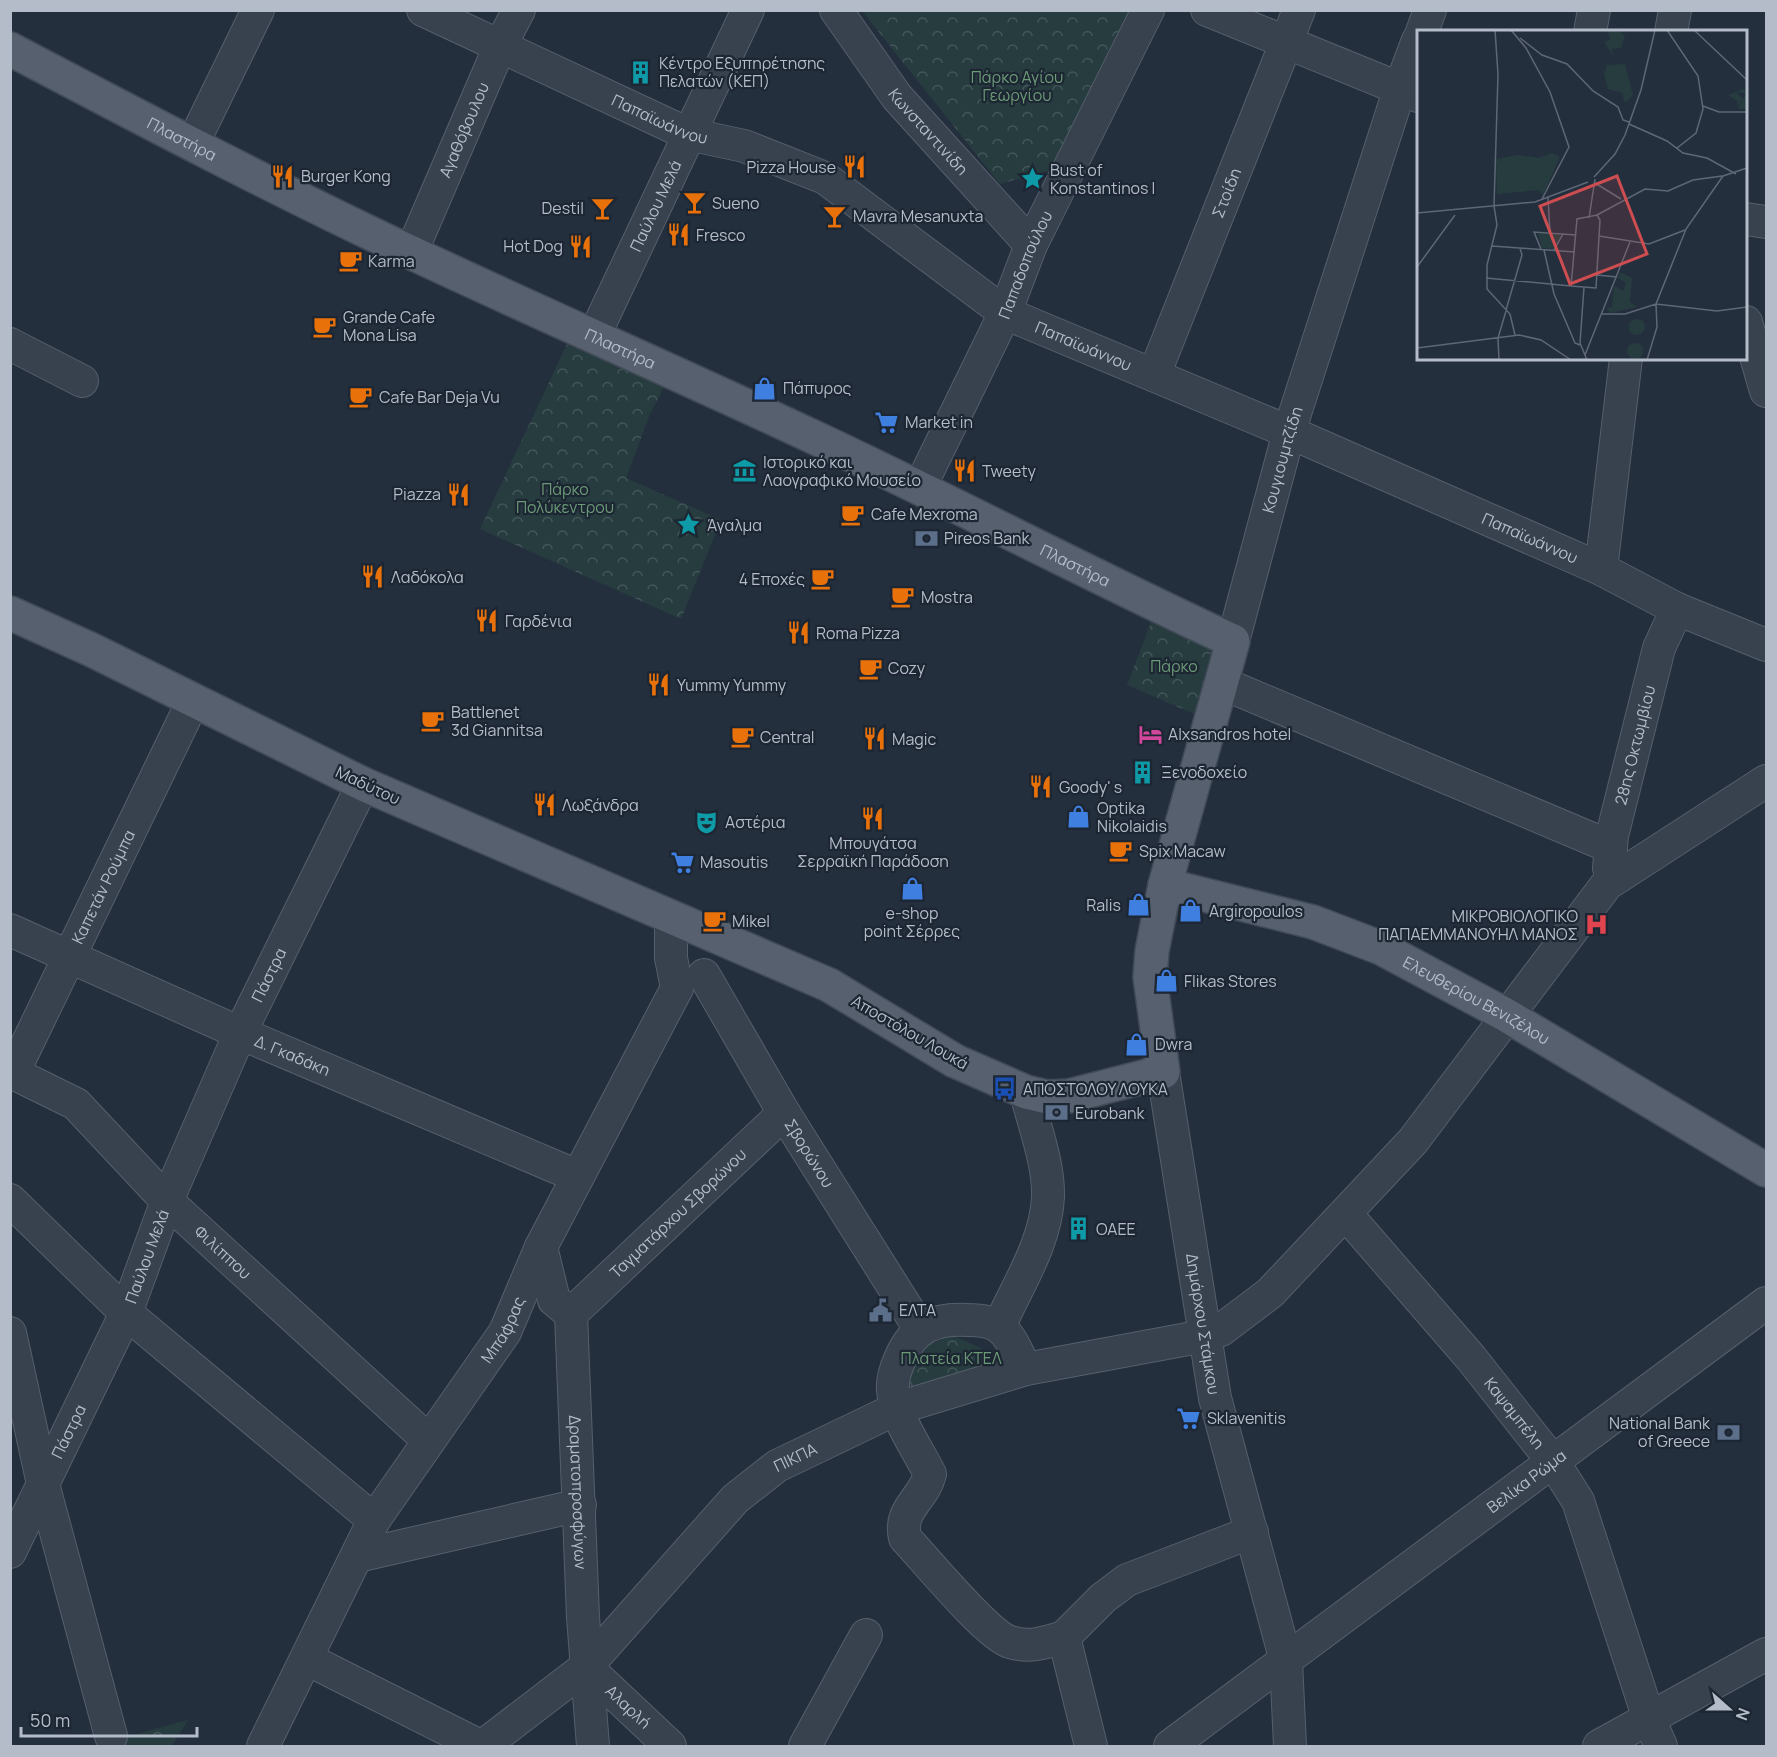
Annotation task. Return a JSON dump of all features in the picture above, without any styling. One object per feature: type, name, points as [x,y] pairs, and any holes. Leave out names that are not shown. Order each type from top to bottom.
[{"type":"main road","name":"Πλαστήρα","points":[[10,49],[192,145],[411,252],[920,487],[1106,582],[1233,641]]},
{"type":"main road","name":"Μαδύτου","points":[[10,613],[92,650],[363,784],[671,918],[732,942]]},
{"type":"main road","name":"Κουγιουμτζίδη","points":[[1163,1072],[1150,977],[1152,951],[1165,885],[1233,641]]},
{"type":"main road","name":"Ελευθερίου Βενιζέλου","points":[[1165,885],[1313,922],[1381,948],[1506,1015],[1767,1170]]},
{"type":"main road","name":"Αποστόλου Λουκά","points":[[732,942],[829,985],[955,1061],[1026,1092],[1047,1097],[1069,1096],[1163,1072]]},
{"type":"street","points":[[192,145],[258,10]]},
{"type":"street","name":"Παπαϊωάννου","points":[[423,10],[688,134],[744,146],[825,178],[1005,312],[1289,432],[1601,569],[1677,609],[1767,645]]},
{"type":"street","name":"Αγαθόβουλου","points":[[411,252],[519,10]]},
{"type":"street","name":"Παύλου Μελά","points":[[594,336],[748,10]]},
{"type":"street","name":"Κωνσταντινίδη","points":[[836,10],[897,97],[1031,245]]},
{"type":"street","name":"Παπαδοπούλου","points":[[920,487],[1005,312],[1031,245],[1148,10]]},
{"type":"street","points":[[1207,10],[1409,92]]},
{"type":"street","name":"Στοίδη","points":[[1154,375],[1299,10]]},
{"type":"street","points":[[1423,30],[1430,10]]},
{"type":"street","points":[[1590,30],[1594,10]]},
{"type":"street","points":[[1671,30],[1675,10]]},
{"type":"street","name":"Κουγιουμτζίδη","points":[[1233,641],[1289,432],[1409,92],[1417,50]]},
{"type":"street","points":[[1747,219],[1767,222]]},
{"type":"street","points":[[1747,325],[1767,391]]},
{"type":"street","points":[[10,344],[82,381]]},
{"type":"street","points":[[1601,569],[1626,360]]},
{"type":"street","name":"28ης Οκτωμβίου","points":[[1607,884],[1611,847],[1659,648],[1677,609]]},
{"type":"street","points":[[1222,682],[1611,847]]},
{"type":"street","name":"Καπετάν Ρούμπα","points":[[12,1073],[193,701]]},
{"type":"street","points":[[1607,884],[1767,781]]},
{"type":"street","name":"Πάστρα","points":[[167,1201],[240,1033],[363,784]]},
{"type":"street","name":"ΠΙΚΠΑ","points":[[482,1746],[586,1667],[735,1499],[777,1466],[897,1408],[1026,1369],[1204,1336],[1221,1330],[1270,1293],[1413,1141],[1607,884]]},
{"type":"street","name":"Σβορώνου","points":[[671,918],[671,958],[691,982],[784,1113],[920,1329]]},
{"type":"street","name":"Δ. Γκαδάκη","points":[[10,930],[240,1033],[577,1176]]},
{"type":"street","name":"Μπάφρας","points":[[263,1746],[374,1520],[505,1332],[541,1247],[577,1176],[691,982],[732,942]]},
{"type":"street","name":"Δημάρχου Στάμκου","points":[[1163,1072],[1215,1398],[1287,1661],[1290,1746]]},
{"type":"street","name":"Φιλίππου","points":[[12,1073],[76,1104],[167,1201],[428,1440]]},
{"type":"street","points":[[999,1326],[1041,1236],[1046,1215],[1048,1195],[1045,1170],[1026,1092]]},
{"type":"street","name":"Ταγματάρχου Σβορώνου","points":[[571,1314],[784,1113]]},
{"type":"street","points":[[11,1201],[126,1313],[374,1520]]},
{"type":"street","name":"Παύλου Μελά","points":[[126,1313],[167,1201]]},
{"type":"street","name":"Καψαμπέλη","points":[[1346,1214],[1471,1358],[1554,1463],[1578,1501],[1655,1733]]},
{"type":"street","points":[[541,1247],[554,1300],[571,1314]]},
{"type":"street","name":"Βελίκα Ρώμα","points":[[1170,1746],[1767,1303]]},
{"type":"street","name":"Πάστρα","points":[[10,1552],[126,1313]]},
{"type":"street","name":"Δραματοπροσφύγων","points":[[571,1314],[586,1667],[593,1746]]},
{"type":"street","points":[[1026,1369],[1009,1338],[999,1326],[984,1321],[951,1319],[920,1329],[905,1346],[896,1368],[893,1388],[897,1408],[930,1473],[928,1483],[904,1518],[905,1538],[994,1635],[1022,1645],[1036,1645],[1064,1637],[1103,1598],[1127,1580],[1252,1532]]},
{"type":"street","points":[[10,1333],[43,1484],[111,1736]]},
{"type":"street","points":[[358,1556],[580,1505]]},
{"type":"street","points":[[805,1746],[866,1635]]},
{"type":"street","points":[[1064,1637],[1091,1746]]},
{"type":"street","points":[[1599,1746],[1655,1733],[1767,1654]]},
{"type":"street","points":[[307,1659],[482,1746]]},
{"type":"street","name":"Αλαρλή","points":[[586,1667],[670,1746]]},
{"type":"green space","name":"Πάρκο Αγίου Γεωργίου","points":[[862,11],[1139,11],[1061,167],[1000,184]]},
{"type":"green space","name":"Πάρκο Πολύκεντρου","points":[[567,344],[664,387],[650,414],[626,478],[721,520],[681,619],[480,529]]},
{"type":"green space","name":"Πάρκο","points":[[1153,617],[1234,652],[1208,720],[1127,685]]},
{"type":"green space","name":"Πλατεία ΚΤΕΛ","points":[[951,1335],[981,1348],[986,1369],[911,1394],[908,1374],[929,1345]]},
{"type":"green space","points":[[188,1720],[172,1746],[93,1746]]},
{"type":"place","name":"Κέντρο Εξυπηρέτησης Πελατών (ΚΕΠ)","points":[[641,72]]},
{"type":"place","name":"Pizza House","points":[[854,167]]},
{"type":"place","name":"Burger Kong","points":[[283,176]]},
{"type":"place","name":"Bust of Konstantinos I","points":[[1032,179]]},
{"type":"place","name":"Sueno","points":[[694,203]]},
{"type":"place","name":"Destil","points":[[602,208]]},
{"type":"place","name":"Mavra Mesanuxta","points":[[835,216]]},
{"type":"place","name":"Fresco","points":[[678,235]]},
{"type":"place","name":"Hot Dog","points":[[581,246]]},
{"type":"place","name":"Karma","points":[[350,261]]},
{"type":"place","name":"Grande Cafe Mona Lisa","points":[[325,326]]},
{"type":"place","name":"Πάπυρος","points":[[765,388]]},
{"type":"place","name":"Cafe Bar Deja Vu","points":[[361,397]]},
{"type":"place","name":"Market in","points":[[887,422]]},
{"type":"place","name":"Ιστορικό και Λαογραφικό Μουσείο","points":[[745,471]]},
{"type":"place","name":"Tweety","points":[[964,471]]},
{"type":"place","name":"Piazza","points":[[459,494]]},
{"type":"place","name":"Cafe Mexroma","points":[[853,514]]},
{"type":"place","name":"Άγαλμα","points":[[689,525]]},
{"type":"place","name":"Pireos Bank","points":[[926,538]]},
{"type":"place","name":"Λαδόκολα","points":[[373,577]]},
{"type":"place","name":"4 Eποχές","points":[[823,579]]},
{"type":"place","name":"Mostra","points":[[903,597]]},
{"type":"place","name":"Γαρδένια","points":[[487,621]]},
{"type":"place","name":"Roma Pizza","points":[[798,633]]},
{"type":"place","name":"Cozy","points":[[870,668]]},
{"type":"place","name":"Yummy Yummy","points":[[659,685]]},
{"type":"place","name":"Battlenet 3d Giannitsa","points":[[433,721]]},
{"type":"place","name":"Alxsandros hotel","points":[[1150,734]]},
{"type":"place","name":"Central","points":[[742,737]]},
{"type":"place","name":"Magic","points":[[874,739]]},
{"type":"place","name":"Ξενοδοχείο","points":[[1143,772]]},
{"type":"place","name":"Goody' s","points":[[1041,787]]},
{"type":"place","name":"Λωξάνδρα","points":[[544,805]]},
{"type":"place","name":"Optika Nikolaidis","points":[[1079,817]]},
{"type":"place","name":"Μπουγάτσα Σερραϊκή Παράδοση","points":[[873,818]]},
{"type":"place","name":"Αστέρια","points":[[707,822]]},
{"type":"place","name":"Spix Macaw","points":[[1121,851]]},
{"type":"place","name":"Masoutis","points":[[682,862]]},
{"type":"place","name":"e-shop point Σέρρες","points":[[912,888]]},
{"type":"place","name":"Ralis","points":[[1139,905]]},
{"type":"place","name":"Argiropoulos","points":[[1191,911]]},
{"type":"place","name":"Mikel","points":[[714,921]]},
{"type":"place","name":"ΜΙΚΡΟΒΙΟΛΟΓΙΚΟ ΠΑΠΑΕΜΜΑΝΟΥΗΛ ΜΑΝΟΣ","points":[[1596,925]]},
{"type":"place","name":"Flikas Stores","points":[[1166,981]]},
{"type":"place","name":"Dwra","points":[[1137,1044]]},
{"type":"place","name":"ΑΠΟΣΤΟΛΟΥ ΛΟΥΚΑ","points":[[1005,1089]]},
{"type":"place","name":"Eurobank","points":[[1057,1113]]},
{"type":"place","name":"ΟΑΕΕ","points":[[1078,1229]]},
{"type":"place","name":"ΕΛΤΑ","points":[[881,1310]]},
{"type":"place","name":"Sklavenitis","points":[[1189,1418]]},
{"type":"place","name":"National Bank of Greece","points":[[1728,1432]]}]
